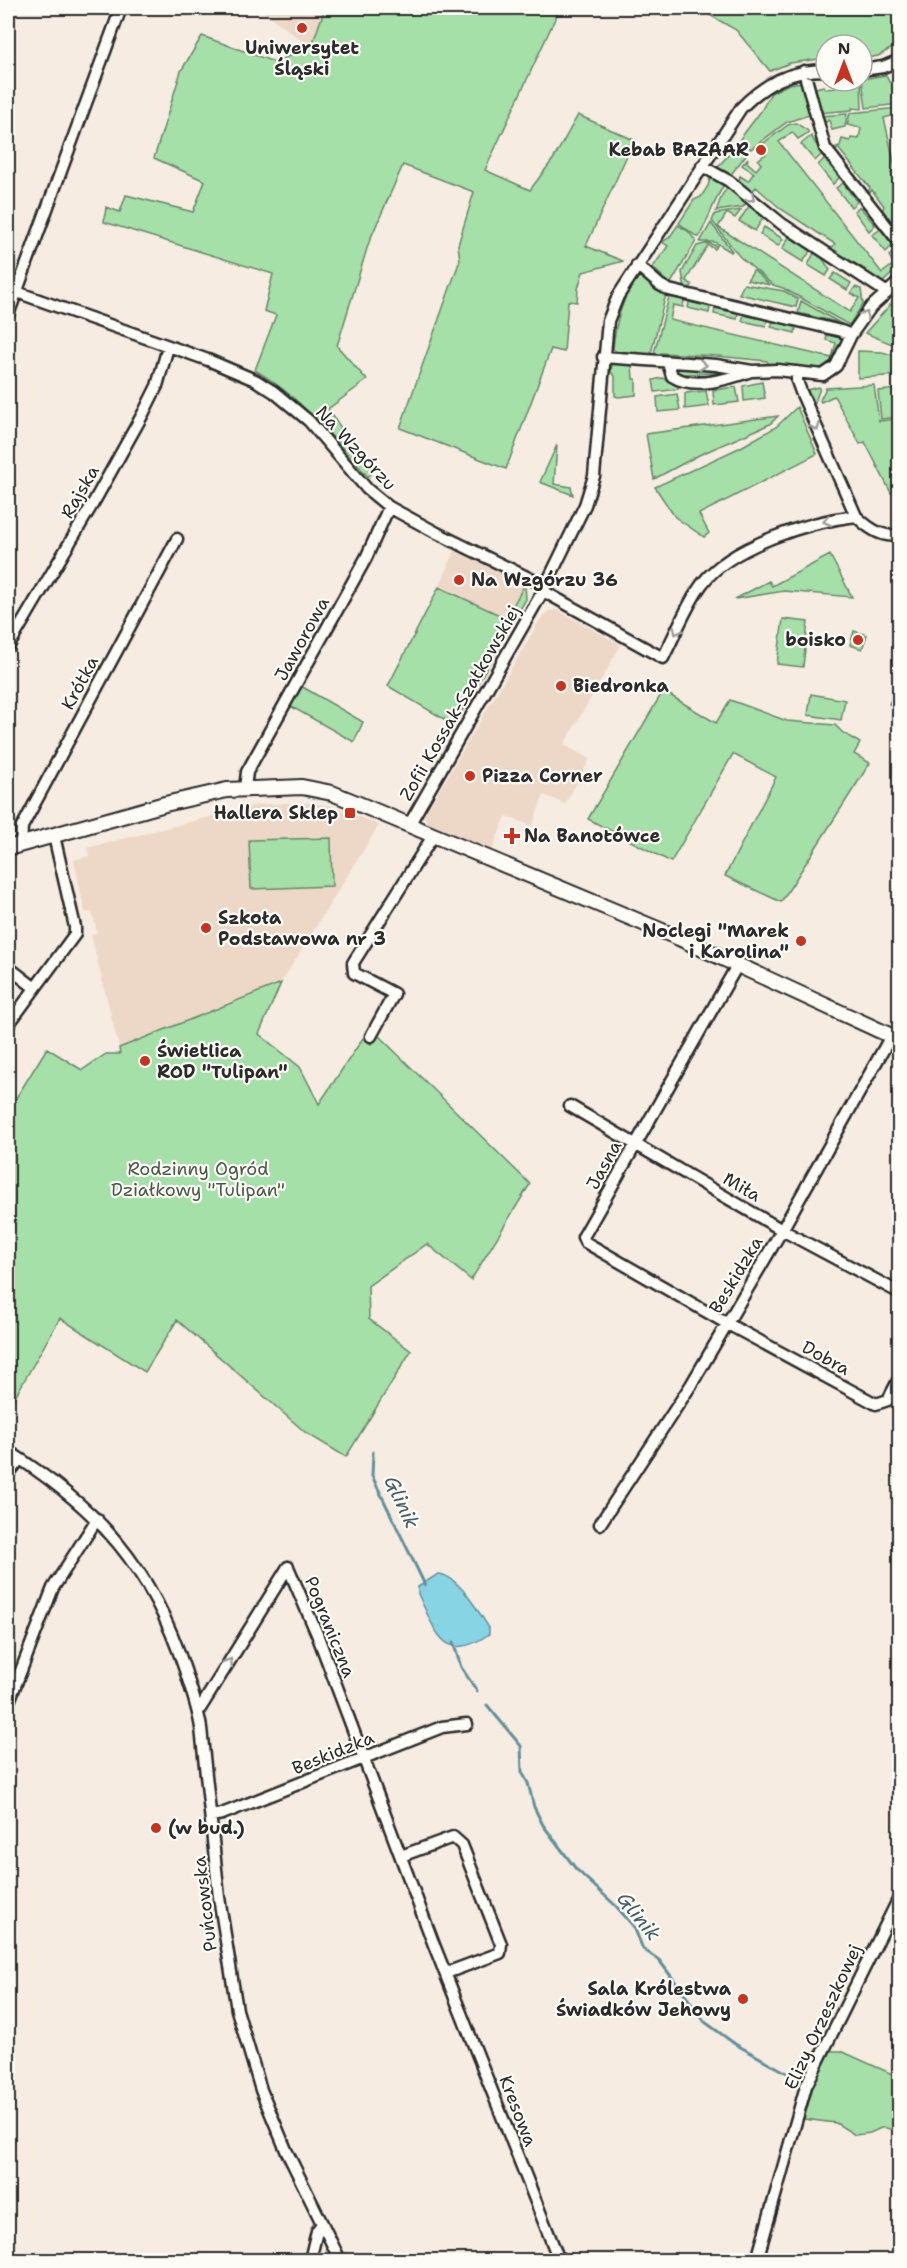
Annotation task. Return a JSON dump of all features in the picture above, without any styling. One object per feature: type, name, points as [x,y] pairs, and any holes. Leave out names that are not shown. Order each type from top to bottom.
[{"type":"street","points":[[8,315],[12,289],[121,8]]},
{"type":"street","points":[[874,68],[900,60]]},
{"type":"street","name":"Zofii Kossak-Szatkowskiej","points":[[409,825],[544,589],[590,490],[594,476],[608,321],[618,296],[726,128],[750,99],[772,82],[814,71]]},
{"type":"street","points":[[804,72],[825,148],[900,243]]},
{"type":"street","points":[[702,166],[729,181],[782,224],[886,292]]},
{"type":"street","points":[[637,265],[669,290],[851,335]]},
{"type":"street","points":[[603,357],[817,375],[827,373],[836,366],[851,335],[871,307],[900,281]]},
{"type":"street","name":"Na Wzgórzu","points":[[12,289],[238,373],[274,392],[316,428],[367,489],[389,507],[544,589],[663,658],[702,584],[714,571],[730,560],[785,533],[856,516]]},
{"type":"street","name":"Rajska","points":[[8,647],[95,500],[144,411],[157,386],[168,347]]},
{"type":"street","points":[[668,363],[672,376],[693,381],[721,380],[752,370]]},
{"type":"street","points":[[797,372],[801,392],[856,516],[873,531],[894,536],[900,534]]},
{"type":"street","name":"Jaworowa","points":[[245,788],[247,772],[366,558],[389,507]]},
{"type":"street","name":"Krótka","points":[[14,846],[22,827],[177,539]]},
{"type":"street","points":[[14,846],[209,793],[281,786],[316,789],[333,793],[738,964],[895,1038]]},
{"type":"street","points":[[8,1025],[75,934],[54,836]]},
{"type":"street","points":[[371,1036],[394,994],[354,973],[353,963],[433,836]]},
{"type":"street","name":"Jasna","points":[[726,1323],[585,1242],[583,1237],[738,964]]},
{"type":"street","points":[[8,967],[35,988]]},
{"type":"street","name":"Beskidzka","points":[[600,1524],[691,1385],[895,1038]]},
{"type":"street","name":"Miła","points":[[570,1106],[782,1230],[900,1293]]},
{"type":"street","name":"Dobra","points":[[726,1323],[876,1404],[888,1400],[900,1377]]},
{"type":"street","name":"Puńcowska","points":[[8,1451],[74,1498],[97,1519],[125,1552],[154,1594],[177,1648],[198,1712],[219,1897],[237,2010],[261,2090],[286,2150],[340,2260]]},
{"type":"street","points":[[8,1474],[20,1459]]},
{"type":"street","points":[[8,1704],[53,1588],[97,1519]]},
{"type":"street","name":"Pograniczna","points":[[198,1712],[288,1567],[363,1759]]},
{"type":"street","name":"Beskidzka","points":[[211,1816],[222,1814],[442,1726],[467,1724]]},
{"type":"street","name":"Kresowa","points":[[363,1759],[559,2260]]},
{"type":"street","points":[[401,1856],[453,1837],[462,1845],[501,1944],[500,1953],[446,1973]]},
{"type":"street","name":"Elizy Orzeszkowej","points":[[757,2260],[806,2086],[900,1896]]},
{"type":"street","points":[[310,2260],[317,2231],[322,2224]]},
{"type":"shaded area","name":"Uniwersytet Śląski","points":[[259,8],[325,8],[311,48]]},
{"type":"shaded area","points":[[455,551],[525,584],[506,618],[439,587]]},
{"type":"shaded area","points":[[557,610],[621,645],[564,745],[590,759],[565,804],[544,795],[532,826],[506,816],[492,850],[429,826],[424,816],[540,620],[549,611]]},
{"type":"shaded area","name":"Szkoła Podstawowa nr 3","points":[[284,803],[332,806],[348,812],[347,815],[351,817],[352,814],[379,825],[281,983],[119,1048],[91,935],[97,933],[92,912],[85,913],[74,860],[89,856],[87,848],[257,805]]},
{"type":"green space","points":[[325,8],[560,8],[485,170],[530,190],[554,158],[578,115],[634,140],[586,246],[623,261],[583,272],[577,302],[568,301],[564,352],[551,349],[506,469],[400,428],[460,260],[458,245],[474,192],[403,165],[369,242],[337,346],[367,380],[328,409],[372,473],[368,477],[301,405],[255,370],[276,315],[264,311],[273,274],[104,222],[106,207],[120,212],[126,195],[193,212],[205,181],[154,158],[181,71],[202,36],[274,62],[311,48]]},
{"type":"green space","points":[[689,8],[899,8],[899,44],[874,57],[874,33],[814,33],[814,60],[790,63],[770,71],[736,30],[708,14]]},
{"type":"green space","points":[[886,75],[889,82],[899,85],[899,104],[866,108],[864,93],[874,93],[874,77]]},
{"type":"green space","points":[[803,82],[812,114],[787,122],[751,149],[740,139],[771,93],[789,84]]},
{"type":"green space","points":[[814,88],[814,93],[861,93],[862,109],[852,108],[852,110],[818,113],[811,89]]},
{"type":"green space","points":[[899,108],[899,114],[884,118],[896,170],[891,172],[899,211],[899,234],[882,212],[884,206],[872,190],[866,197],[870,188],[838,148],[833,154],[829,149],[840,146],[842,139],[850,141],[851,138],[859,139],[861,128],[847,125],[850,113]]},
{"type":"green space","points":[[847,114],[845,127],[832,130],[829,120],[822,125],[820,116]]},
{"type":"green space","points":[[796,123],[808,133],[798,139],[792,132],[779,142],[882,273],[894,264],[889,256],[896,250],[899,253],[899,267],[881,284],[867,275],[866,270],[841,255],[837,256],[829,251],[835,244],[781,209],[756,187],[750,194],[738,183],[740,176],[748,181],[754,173],[742,165],[748,158],[747,162],[756,170],[761,164],[758,160],[767,153],[761,145],[788,125]]},
{"type":"green space","points":[[811,136],[822,154],[815,161],[801,144]]},
{"type":"green space","points":[[739,141],[749,151],[729,177],[715,170],[731,152],[726,148],[718,156],[722,149]]},
{"type":"green space","points":[[824,159],[840,177],[833,184],[818,165]]},
{"type":"green space","points":[[711,175],[725,183],[703,230],[697,237],[679,223],[694,200],[701,197],[708,186]]},
{"type":"green space","points":[[843,183],[857,202],[851,207],[836,188]]},
{"type":"green space","points":[[728,187],[746,203],[743,207],[716,211],[722,195]]},
{"type":"green space","points":[[749,206],[763,218],[755,231],[739,221]]},
{"type":"green space","points":[[860,207],[875,225],[869,231],[854,211]]},
{"type":"green space","points":[[741,210],[735,218],[727,213],[718,227],[850,312],[859,298],[851,293],[855,287],[861,289],[863,304],[849,325],[783,288],[773,285],[740,257],[712,221],[715,214]]},
{"type":"green space","points":[[711,223],[731,252],[715,242],[700,242]]},
{"type":"green space","points":[[678,225],[688,231],[696,241],[670,285],[660,279],[662,276],[655,270],[650,271],[668,246],[662,242],[655,251],[660,243],[669,238]]},
{"type":"green space","points":[[764,227],[783,239],[778,246],[760,234]]},
{"type":"green space","points":[[881,229],[893,245],[886,252],[872,235]]},
{"type":"green space","points":[[789,237],[811,250],[803,262],[782,249]]},
{"type":"green space","points":[[708,243],[717,246],[715,249],[708,245],[686,280],[692,285],[691,287],[685,289],[682,272],[697,246]]},
{"type":"green space","points":[[814,253],[821,256],[830,270],[826,276],[808,265]]},
{"type":"green space","points":[[754,271],[770,285],[747,280]]},
{"type":"green space","points":[[835,273],[851,283],[847,290],[830,279]]},
{"type":"green space","points":[[641,275],[666,294],[650,357],[620,354],[613,349],[621,309],[629,290]]},
{"type":"green space","points":[[744,284],[784,291],[798,299],[796,307],[739,294]]},
{"type":"green space","points":[[899,295],[899,347],[865,333]]},
{"type":"green space","points":[[669,297],[684,300],[683,307],[673,305],[670,320],[832,358],[836,343],[826,340],[827,335],[840,338],[844,342],[835,361],[826,370],[769,365],[767,361],[717,356],[661,353],[658,357],[653,357]]},
{"type":"green space","points":[[801,301],[847,328],[838,326],[836,322],[798,313]]},
{"type":"green space","points":[[689,302],[710,307],[709,313],[688,308]]},
{"type":"green space","points":[[715,308],[738,313],[737,319],[714,314]]},
{"type":"green space","points":[[744,315],[767,320],[766,326],[742,321]]},
{"type":"green space","points":[[773,321],[796,327],[795,333],[771,327]]},
{"type":"green space","points":[[858,351],[882,352],[899,357],[899,375],[858,378]]},
{"type":"green space","points":[[616,362],[632,365],[633,379],[636,379],[636,395],[615,396],[615,376],[611,372],[612,364]]},
{"type":"green space","points":[[674,367],[727,371],[727,373],[681,374],[676,372]]},
{"type":"green space","points":[[662,378],[677,383],[678,389],[655,392],[653,380]]},
{"type":"green space","points":[[762,382],[765,398],[744,401],[743,386]]},
{"type":"green space","points":[[874,385],[879,421],[899,419],[899,489],[891,493],[865,442],[860,444],[834,396],[821,402],[820,400],[826,388]]},
{"type":"green space","points":[[736,387],[739,402],[714,405],[713,390]]},
{"type":"green space","points":[[820,388],[813,408],[803,391]]},
{"type":"green space","points":[[899,389],[899,417],[881,419],[878,391]]},
{"type":"green space","points":[[706,391],[709,406],[685,409],[685,393]]},
{"type":"green space","points":[[677,394],[680,410],[658,412],[657,397]]},
{"type":"green space","points":[[797,407],[817,454],[699,514],[709,533],[704,537],[675,517],[655,487],[741,447],[776,427]]},
{"type":"green space","points":[[778,416],[770,424],[699,455],[654,479],[646,434]]},
{"type":"green space","points":[[557,445],[554,484],[571,487],[573,495],[540,482]]},
{"type":"green space","points":[[830,555],[852,597],[784,591],[735,599],[769,581],[772,586]]},
{"type":"green space","points":[[525,584],[526,599],[454,725],[388,686],[439,587],[506,618]]},
{"type":"green space","points":[[783,619],[808,622],[803,667],[777,664]]},
{"type":"green space","name":"boisko","points":[[854,631],[867,635],[862,649],[850,645]]},
{"type":"green space","points":[[899,681],[899,710],[889,704]]},
{"type":"green space","points":[[301,686],[363,722],[354,742],[290,706]]},
{"type":"green space","points":[[663,691],[716,723],[730,700],[787,721],[835,725],[843,733],[860,743],[854,754],[870,763],[781,902],[725,876],[776,777],[733,754],[671,862],[588,819]]},
{"type":"green space","points":[[811,694],[845,700],[841,720],[808,715]]},
{"type":"green space","points":[[331,838],[332,886],[251,889],[249,840]]},
{"type":"green space","name":"Rodzinny Ogród Działkowy \"Tulipan\"","points":[[281,983],[259,1034],[300,1067],[319,1104],[363,1038],[371,1044],[378,1035],[530,1184],[471,1280],[427,1244],[368,1286],[369,1319],[411,1351],[346,1457],[306,1433],[177,1320],[145,1372],[60,1318],[8,1409],[8,1111],[47,1048],[82,1070],[106,1054],[120,1054],[119,1048]]},
{"type":"green space","points":[[831,2051],[841,2051],[899,2077],[899,2132],[883,2127],[870,2133],[855,2135],[836,2123],[804,2119],[815,2079]]},
{"type":"water","points":[[438,1574],[453,1580],[467,1595],[489,1628],[489,1634],[461,1647],[443,1640],[430,1620],[418,1594],[418,1587]]},
{"type":"waterway","name":"Glinik","points":[[373,1452],[372,1476],[425,1585]]},
{"type":"waterway","name":"Glinik","points":[[453,1642],[461,1667],[477,1691]]},
{"type":"waterway","name":"Glinik","points":[[487,1705],[521,1746],[522,1772],[528,1783],[534,1807],[543,1825],[576,1869],[616,1906],[634,1927],[643,1949],[659,1960],[705,2022],[735,2044],[796,2078]]},
{"type":"waterway","name":"Glinik","points":[[893,2141],[900,2144]]},
{"type":"place","name":"Uniwersytet Śląski","points":[[302,28]]},
{"type":"place","name":"Kebab BAZAAR","points":[[761,150]]},
{"type":"place","name":"Na Wzgórzu 36","points":[[459,580]]},
{"type":"place","name":"boisko","points":[[858,640]]},
{"type":"place","name":"Biedronka","points":[[561,686]]},
{"type":"place","name":"Pizza Corner","points":[[470,776]]},
{"type":"place","name":"Hallera Sklep","points":[[350,813]]},
{"type":"place","name":"Na Banotówce","points":[[512,836]]},
{"type":"place","name":"Szkoła Podstawowa nr 3","points":[[206,928]]},
{"type":"place","name":"Noclegi \"Marek i Karolina\"","points":[[801,941]]},
{"type":"place","name":"Świetlica ROD \"Tulipan\"","points":[[145,1061]]},
{"type":"place","name":"(w bud.)","points":[[156,1828]]},
{"type":"place","name":"Sala Królestwa Świadków Jehowy","points":[[743,1999]]}]
